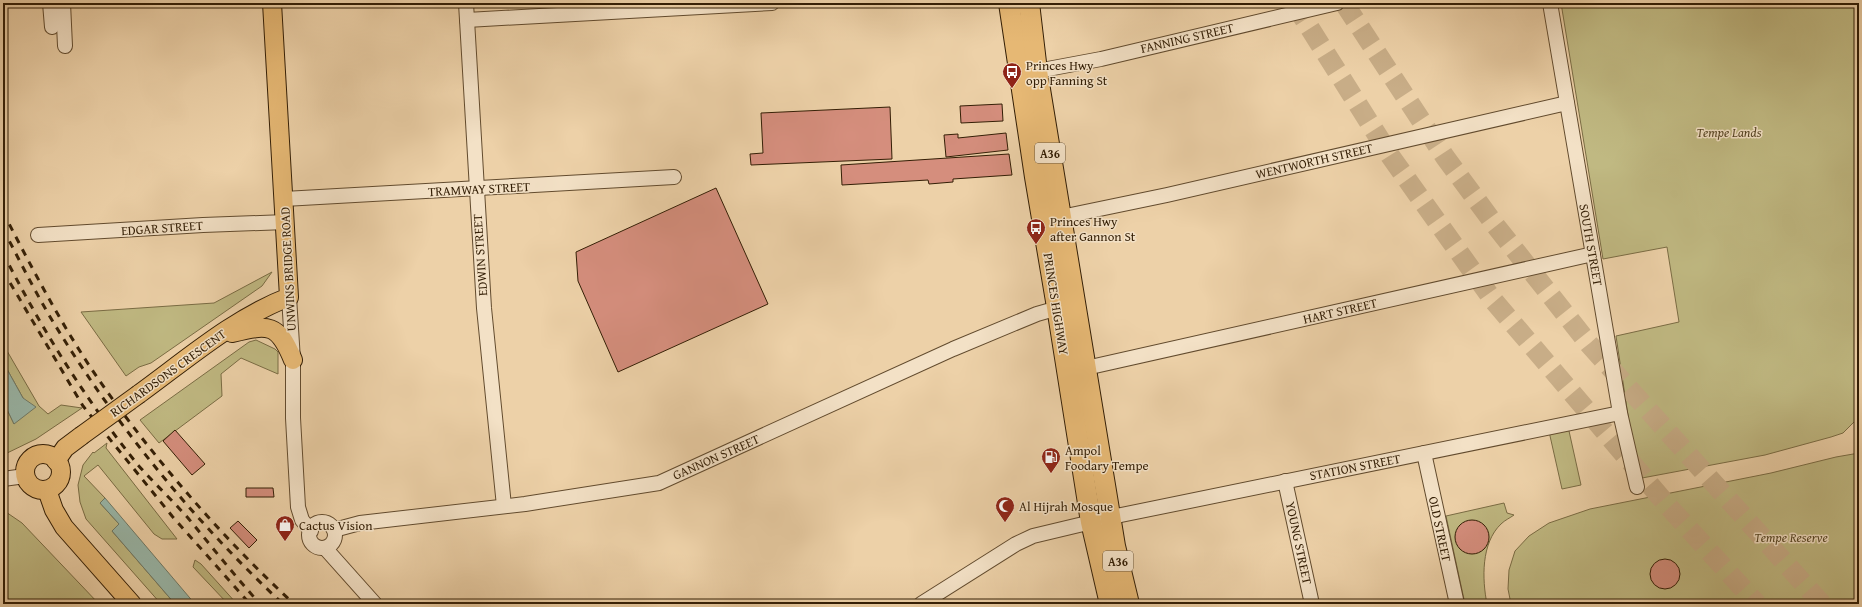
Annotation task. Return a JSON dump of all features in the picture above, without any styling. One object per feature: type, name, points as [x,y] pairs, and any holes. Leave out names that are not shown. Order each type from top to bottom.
[{"type":"highway","name":"PRINCES HIGHWAY","points":[[1009,3],[1034,177],[1066,305],[1086,368],[1110,517],[1121,574],[1129,604]]},
{"type":"highway","name":"PRINCES HIGHWAY","points":[[1029,3],[1037,71],[1061,217],[1066,305],[1090,522],[1110,604]]},
{"type":"main road","name":"UNWINS BRIDGE ROAD","points":[[272,3],[286,222],[289,297]]},
{"type":"main road","name":"RICHARDSONS CRESCENT","points":[[56,461],[65,448],[220,336],[264,308],[289,297]]},
{"type":"main road","points":[[220,336],[255,328],[268,328],[283,337],[293,360]]},
{"type":"main road","points":[[46,455],[56,461],[59,466],[60,477],[57,483],[47,490],[36,489],[27,481],[25,476],[27,464],[35,456],[46,455]]},
{"type":"main road","points":[[47,490],[54,510],[64,527],[132,604]]},
{"type":"street","points":[[50,3],[52,26]]},
{"type":"street","points":[[63,3],[65,46]]},
{"type":"street","name":"EDWIN STREET","points":[[466,3],[484,308],[504,506]]},
{"type":"street","points":[[467,20],[772,3]]},
{"type":"street","name":"FANNING STREET","points":[[1037,71],[1100,59],[1337,3]]},
{"type":"street","name":"SOUTH STREET","points":[[1550,3],[1620,413],[1637,487]]},
{"type":"street","name":"WENTWORTH STREET","points":[[1061,217],[1166,195],[1567,103]]},
{"type":"street","name":"TRAMWAY STREET","points":[[284,199],[674,177]]},
{"type":"street","name":"EDGAR STREET","points":[[38,235],[203,225],[286,222]]},
{"type":"street","name":"HART STREET","points":[[1086,368],[1593,254]]},
{"type":"street","name":"UNWINS BRIDGE ROAD","points":[[289,297],[293,360],[293,418],[298,507],[302,520],[311,531]]},
{"type":"street","name":"GANNON STREET","points":[[334,530],[360,523],[504,506],[659,483],[953,349],[1037,314],[1066,305]]},
{"type":"street","name":"STATION STREET","points":[[920,604],[1016,544],[1033,536],[1110,517],[1620,413]]},
{"type":"street","name":"OLD STREET","points":[[1424,453],[1457,604]]},
{"type":"street","points":[[3,479],[25,476]]},
{"type":"street","name":"YOUNG STREET","points":[[1285,481],[1312,604]]},
{"type":"street","points":[[325,548],[334,541],[334,530],[330,525],[322,522],[315,525],[311,531],[310,538],[314,545],[325,548],[375,604]]},
{"type":"green space","name":"Tempe Lands","points":[[1561,3],[1859,3],[1859,417],[1843,433],[1765,455],[1642,478],[1637,475],[1616,336],[1679,322],[1667,247],[1603,259]]},
{"type":"green space","points":[[272,272],[262,286],[151,363],[139,367],[126,376],[81,312],[214,303]]},
{"type":"green space","points":[[256,340],[278,352],[278,374],[241,358],[221,374],[222,396],[159,443],[140,420],[249,342]]},
{"type":"green space","points":[[3,344],[39,406],[48,414],[61,405],[82,408],[36,439],[3,455],[3,401],[14,424],[23,398],[3,362]]},
{"type":"green space","points":[[1567,422],[1581,485],[1562,489],[1548,427]]},
{"type":"green space","points":[[107,443],[106,448],[177,539],[162,539],[154,534],[98,465],[84,476],[105,498],[100,503],[119,524],[112,531],[175,604],[161,604],[86,519],[80,502],[78,485],[83,465],[93,452],[94,453]]},
{"type":"green space","name":"Tempe Reserve","points":[[1859,453],[1859,604],[1511,604],[1508,589],[1509,570],[1515,551],[1529,536],[1549,523],[1590,509],[1771,473]]},
{"type":"green space","points":[[1504,503],[1507,513],[1514,515],[1494,532],[1486,551],[1484,584],[1487,604],[1465,604],[1446,516]]},
{"type":"green space","points":[[3,510],[22,523],[99,604],[3,604]]},
{"type":"green space","points":[[195,560],[201,564],[237,604],[228,604],[193,567]]},
{"type":"shaded area","points":[[3,362],[23,398],[36,407],[14,424],[3,401]]},
{"type":"shaded area","points":[[105,498],[195,604],[175,604],[112,531],[119,524],[100,503]]},
{"type":"building","points":[[1002,104],[1003,121],[961,123],[960,106]]},
{"type":"building","points":[[890,107],[892,159],[751,165],[750,154],[763,153],[761,113]]},
{"type":"building","points":[[1006,133],[1008,150],[946,157],[944,135],[958,134],[958,138]]},
{"type":"building","points":[[1009,154],[1012,175],[953,179],[953,182],[929,184],[928,180],[842,185],[841,165]]},
{"type":"building","points":[[716,188],[768,304],[618,372],[578,281],[576,252]]},
{"type":"building","points":[[175,430],[205,464],[192,475],[163,441]]},
{"type":"building","points":[[246,488],[273,488],[274,497],[246,497]]},
{"type":"building","points":[[1475,520],[1484,525],[1488,530],[1488,544],[1484,549],[1479,553],[1469,554],[1465,553],[1456,544],[1455,534],[1456,530],[1465,521]]},
{"type":"building","points":[[238,521],[257,540],[249,548],[230,528]]},
{"type":"building","points":[[1665,559],[1676,563],[1680,574],[1676,585],[1665,589],[1654,585],[1650,574],[1654,563]]},
{"type":"tunnel","points":[[1294,3],[1391,157],[1493,300],[1668,506],[1757,604]]},
{"type":"tunnel","points":[[1344,3],[1445,157],[1495,225],[1589,344],[1822,604]]},
{"type":"railway","points":[[3,212],[77,347],[127,419],[195,502],[243,554],[294,604]]},
{"type":"railway","points":[[3,229],[55,325],[105,401],[189,507],[219,540],[283,604]]},
{"type":"railway","points":[[3,253],[48,336],[100,415],[138,465],[188,518],[260,604]]},
{"type":"railway","points":[[3,271],[83,406],[172,516],[250,604]]},
{"type":"place","name":"Princes Hwy opp Fanning St","points":[[1012,89]]},
{"type":"place","name":"Princes Hwy after Gannon St","points":[[1036,245]]},
{"type":"place","name":"Ampol Foodary Tempe","points":[[1051,474]]},
{"type":"place","name":"Al Hijrah Mosque","points":[[1005,523]]},
{"type":"place","name":"Cactus Vision","points":[[285,542]]}]
